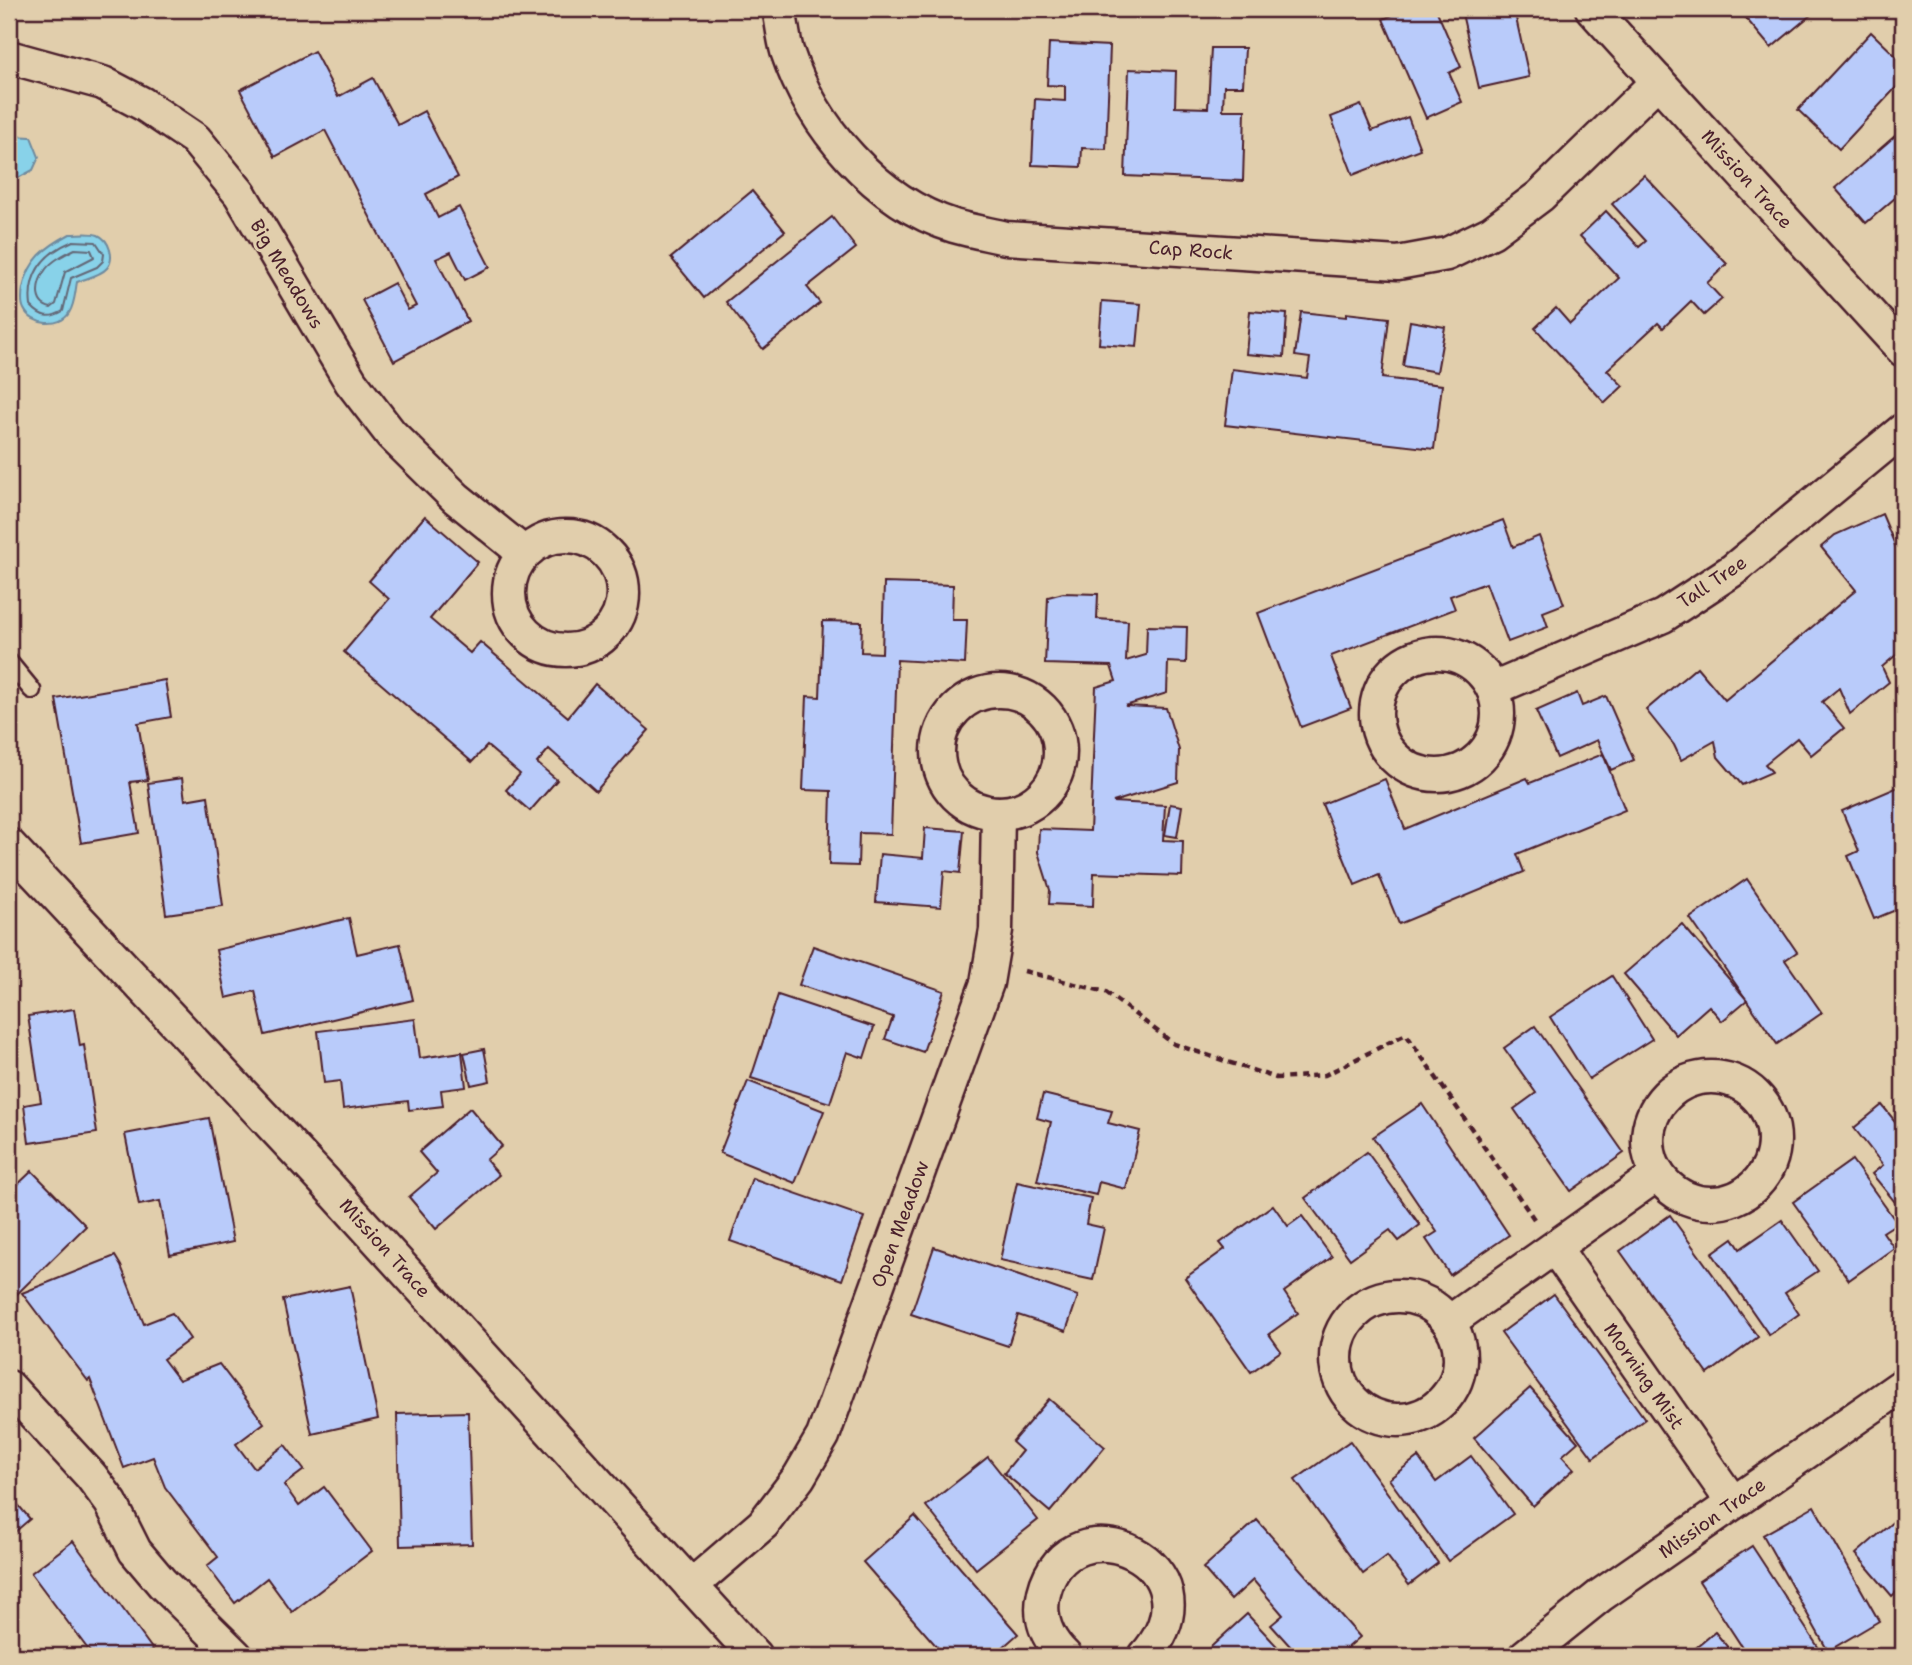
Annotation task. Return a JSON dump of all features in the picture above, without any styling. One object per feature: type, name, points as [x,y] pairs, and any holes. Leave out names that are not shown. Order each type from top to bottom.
[{"type":"street","name":"Cap Rock","points":[[779,9],[787,49],[808,101],[826,129],[858,167],[902,201],[952,225],[1006,238],[1398,263],[1447,254],[1492,232],[1540,195],[1658,81]]},
{"type":"street","name":"Mission Trace","points":[[1592,9],[1903,350]]},
{"type":"street","name":"Big Meadows","points":[[9,57],[103,83],[143,104],[195,139],[240,194],[351,382],[391,434],[456,498],[524,554]]},
{"type":"street","name":"Tall Tree","points":[[1493,689],[1663,615],[1733,570],[1903,430]]},
{"type":"street","name":"Open Meadow","points":[[691,1586],[763,1524],[799,1476],[823,1436],[987,983],[996,930],[998,813]]},
{"type":"street","name":"Mission Trace","points":[[9,845],[323,1180],[755,1656]]},
{"type":"street","points":[[1725,1078],[1741,1084],[1764,1106],[1771,1121],[1774,1138],[1772,1154],[1767,1170],[1745,1194],[1714,1204],[1697,1202],[1668,1187],[1658,1174],[1648,1143],[1650,1126],[1655,1111],[1665,1097],[1678,1087],[1693,1079],[1725,1078]]},
{"type":"street","points":[[1449,1322],[1658,1174]]},
{"type":"street","name":"Morning Mist","points":[[1555,1248],[1733,1503]]},
{"type":"street","name":"Mission Trace","points":[[1525,1656],[1601,1595],[1903,1385]]},
{"type":"street","points":[[9,1387],[91,1476],[111,1503],[135,1551],[162,1583],[236,1656]]},
{"type":"street","points":[[1056,1654],[1042,1618],[1042,1602],[1053,1571],[1064,1559],[1078,1550],[1110,1544],[1126,1548],[1153,1567],[1167,1597],[1164,1629],[1145,1656]]},
{"type":"lane","points":[[9,662],[32,690]]},
{"type":"path","points":[[990,963],[1106,992],[1174,1044],[1276,1078],[1325,1075],[1406,1034],[1555,1248]]},
{"type":"water","points":[[31,137],[39,157],[33,170],[16,179],[9,188],[9,138]]},
{"type":"water","points":[[70,234],[102,237],[110,250],[111,260],[101,273],[77,282],[72,306],[65,318],[53,323],[39,322],[28,315],[23,307],[22,293],[29,269],[40,255]]},
{"type":"building","points":[[849,9],[914,9],[913,14]]},
{"type":"building","points":[[1407,9],[1436,9],[1461,67],[1449,73],[1462,102],[1426,118],[1383,19]]},
{"type":"building","points":[[1461,9],[1514,9],[1529,77],[1479,88]]},
{"type":"building","points":[[1738,9],[1818,9],[1771,48]]},
{"type":"building","points":[[1871,32],[1903,63],[1903,80],[1839,149],[1798,110]]},
{"type":"building","points":[[1049,43],[1110,46],[1106,149],[1082,148],[1081,167],[1032,165],[1035,99],[1065,101],[1065,86],[1047,85]]},
{"type":"building","points":[[1211,48],[1245,48],[1243,86],[1224,86],[1223,110],[1245,110],[1243,181],[1125,176],[1129,69],[1176,71],[1175,107],[1208,108]]},
{"type":"building","points":[[314,51],[338,97],[373,78],[398,125],[424,111],[458,177],[426,194],[438,218],[459,207],[490,267],[465,280],[451,252],[436,259],[468,321],[394,361],[362,300],[394,283],[408,310],[416,306],[325,130],[275,157],[240,90]]},
{"type":"building","points":[[1361,105],[1372,131],[1408,117],[1420,149],[1353,175],[1331,117]]},
{"type":"building","points":[[1903,129],[1903,191],[1866,223],[1835,188]]},
{"type":"building","points":[[1644,175],[1727,264],[1707,283],[1722,299],[1704,315],[1691,301],[1663,328],[1658,323],[1607,370],[1623,386],[1605,403],[1535,328],[1556,308],[1570,324],[1619,278],[1580,236],[1606,211],[1639,247],[1646,241],[1612,204]]},
{"type":"building","points":[[752,191],[785,231],[704,298],[671,258]]},
{"type":"building","points":[[832,217],[856,248],[807,287],[820,303],[763,349],[726,302]]},
{"type":"building","points":[[1102,301],[1141,304],[1137,347],[1099,344]]},
{"type":"building","points":[[1250,311],[1287,314],[1284,357],[1246,354]]},
{"type":"building","points":[[1301,312],[1389,318],[1382,378],[1442,385],[1434,449],[1225,425],[1232,369],[1307,378],[1310,358],[1295,356]]},
{"type":"building","points":[[1410,321],[1445,327],[1437,372],[1403,366]]},
{"type":"building","points":[[1882,514],[1903,564],[1903,649],[1882,667],[1889,682],[1850,714],[1839,688],[1822,702],[1844,728],[1811,755],[1797,738],[1765,764],[1772,772],[1742,785],[1718,757],[1715,741],[1681,760],[1674,745],[1646,710],[1697,667],[1725,700],[1856,590],[1821,547],[1835,535]]},
{"type":"building","points":[[425,516],[478,562],[430,619],[470,653],[480,642],[568,717],[595,684],[649,730],[596,791],[549,749],[537,763],[557,780],[530,811],[506,790],[520,774],[487,746],[472,762],[344,652],[389,599],[369,581]]},
{"type":"building","points":[[1503,520],[1513,547],[1539,536],[1564,604],[1543,612],[1548,627],[1508,642],[1486,583],[1450,596],[1455,609],[1331,656],[1351,708],[1301,727],[1258,613]]},
{"type":"building","points":[[884,583],[953,585],[952,620],[967,620],[965,664],[897,660],[891,834],[859,833],[858,866],[829,865],[831,791],[803,790],[807,696],[820,697],[823,621],[862,622],[861,652],[882,653]]},
{"type":"building","points":[[1063,593],[1098,594],[1097,619],[1128,621],[1126,661],[1146,655],[1147,626],[1187,627],[1186,663],[1168,662],[1167,693],[1125,706],[1166,708],[1179,750],[1178,782],[1113,802],[1165,805],[1163,840],[1183,841],[1182,876],[1094,873],[1093,906],[1049,904],[1050,890],[1038,852],[1039,829],[1090,831],[1096,687],[1116,681],[1111,666],[1045,664],[1048,597]]},
{"type":"building","points":[[165,680],[171,717],[138,723],[148,780],[130,782],[139,833],[81,843],[56,699]]},
{"type":"building","points":[[1577,693],[1582,706],[1606,696],[1634,760],[1611,770],[1597,740],[1557,758],[1536,711]]},
{"type":"building","points":[[1603,754],[1625,810],[1517,854],[1524,872],[1399,924],[1379,875],[1355,885],[1322,804],[1385,779],[1405,829],[1527,778],[1530,783]]},
{"type":"building","points":[[182,778],[185,800],[208,796],[223,906],[166,914],[148,783]]},
{"type":"building","points":[[1903,785],[1903,907],[1874,919],[1848,856],[1859,851],[1842,811]]},
{"type":"building","points":[[1170,804],[1182,806],[1177,837],[1165,835]]},
{"type":"building","points":[[925,828],[964,831],[960,873],[944,871],[941,907],[876,902],[880,854],[923,858]]},
{"type":"building","points":[[1747,879],[1797,952],[1785,960],[1822,1013],[1777,1044],[1690,918]]},
{"type":"building","points":[[349,918],[357,954],[400,944],[413,1000],[265,1035],[255,991],[226,998],[216,950]]},
{"type":"building","points":[[1682,924],[1747,1000],[1722,1021],[1709,1006],[1676,1035],[1624,974]]},
{"type":"building","points":[[813,946],[944,991],[923,1052],[885,1039],[893,1017],[799,985]]},
{"type":"building","points":[[1612,976],[1652,1039],[1589,1079],[1550,1017]]},
{"type":"building","points":[[778,995],[874,1027],[864,1058],[847,1052],[830,1103],[751,1078]]},
{"type":"building","points":[[74,1009],[80,1046],[84,1045],[97,1133],[29,1143],[24,1105],[41,1102],[28,1016]]},
{"type":"building","points":[[415,1019],[420,1058],[462,1052],[466,1087],[441,1090],[443,1106],[409,1110],[408,1101],[343,1109],[340,1081],[324,1083],[318,1031]]},
{"type":"building","points":[[1535,1026],[1624,1153],[1571,1191],[1514,1109],[1536,1093],[1504,1048]]},
{"type":"building","points":[[484,1049],[490,1081],[471,1085],[464,1053]]},
{"type":"building","points":[[748,1081],[824,1111],[795,1183],[720,1153]]},
{"type":"building","points":[[1043,1094],[1112,1111],[1108,1123],[1140,1131],[1126,1189],[1099,1182],[1096,1195],[1037,1181],[1051,1122],[1037,1118]]},
{"type":"building","points":[[1422,1104],[1509,1235],[1450,1275],[1426,1239],[1437,1232],[1373,1137]]},
{"type":"building","points":[[1882,1105],[1903,1131],[1903,1212],[1872,1174],[1883,1165],[1854,1128]]},
{"type":"building","points":[[470,1108],[502,1146],[486,1160],[499,1175],[436,1229],[409,1197],[437,1173],[419,1152]]},
{"type":"building","points":[[209,1118],[233,1242],[170,1255],[160,1201],[139,1205],[125,1134]]},
{"type":"building","points":[[1367,1152],[1420,1225],[1399,1241],[1390,1230],[1350,1259],[1305,1198]]},
{"type":"building","points":[[1852,1160],[1897,1223],[1883,1232],[1894,1248],[1849,1280],[1793,1202]]},
{"type":"building","points":[[32,1171],[86,1226],[12,1299],[9,1295],[9,1184],[13,1189]]},
{"type":"building","points":[[752,1178],[864,1217],[842,1280],[730,1241]]},
{"type":"building","points":[[1017,1182],[1091,1198],[1086,1224],[1104,1228],[1093,1280],[1000,1260]]},
{"type":"building","points":[[1273,1205],[1288,1226],[1302,1216],[1332,1257],[1284,1292],[1298,1313],[1269,1334],[1281,1351],[1251,1372],[1185,1278],[1225,1249],[1220,1243]]},
{"type":"building","points":[[1670,1215],[1758,1337],[1708,1374],[1620,1251]]},
{"type":"building","points":[[1782,1220],[1818,1271],[1785,1293],[1799,1314],[1769,1335],[1712,1253],[1733,1238],[1740,1249]]},
{"type":"building","points":[[934,1247],[1078,1296],[1066,1331],[1018,1315],[1008,1346],[911,1314]]},
{"type":"building","points":[[115,1256],[144,1324],[172,1313],[190,1339],[163,1359],[179,1380],[219,1364],[264,1423],[236,1444],[254,1468],[285,1445],[304,1470],[284,1485],[299,1506],[324,1487],[372,1551],[292,1612],[267,1578],[235,1603],[207,1566],[218,1557],[165,1487],[153,1457],[124,1468],[90,1379],[88,1381],[22,1293]]},
{"type":"building","points":[[350,1286],[378,1419],[312,1434],[283,1300]]},
{"type":"building","points":[[1554,1294],[1645,1419],[1593,1458],[1501,1333]]},
{"type":"building","points":[[1530,1388],[1578,1442],[1562,1456],[1574,1469],[1533,1506],[1474,1438]]},
{"type":"building","points":[[1049,1399],[1105,1447],[1050,1512],[1004,1473],[1022,1451],[1012,1442]]},
{"type":"building","points":[[468,1412],[472,1544],[400,1546],[397,1414]]},
{"type":"building","points":[[1350,1441],[1438,1563],[1409,1585],[1387,1556],[1363,1574],[1295,1480]]},
{"type":"building","points":[[1471,1456],[1513,1514],[1448,1561],[1389,1479],[1418,1457],[1436,1482]]},
{"type":"building","points":[[988,1457],[1038,1520],[976,1569],[926,1506]]},
{"type":"building","points":[[9,1494],[30,1519],[9,1537]]},
{"type":"building","points":[[1814,1506],[1879,1621],[1828,1651],[1763,1535]]},
{"type":"building","points":[[1903,1513],[1903,1586],[1892,1596],[1856,1554]]},
{"type":"building","points":[[915,1516],[1018,1634],[993,1656],[945,1656],[863,1562]]},
{"type":"building","points":[[1257,1520],[1360,1637],[1338,1656],[1299,1656],[1271,1625],[1283,1615],[1253,1580],[1231,1600],[1203,1568]]},
{"type":"building","points":[[73,1541],[153,1650],[145,1656],[93,1656],[31,1573]]},
{"type":"building","points":[[1752,1546],[1824,1656],[1748,1656],[1699,1581]]},
{"type":"building","points":[[1247,1614],[1286,1656],[1201,1656]]},
{"type":"building","points":[[1715,1632],[1735,1656],[1686,1656]]}]
